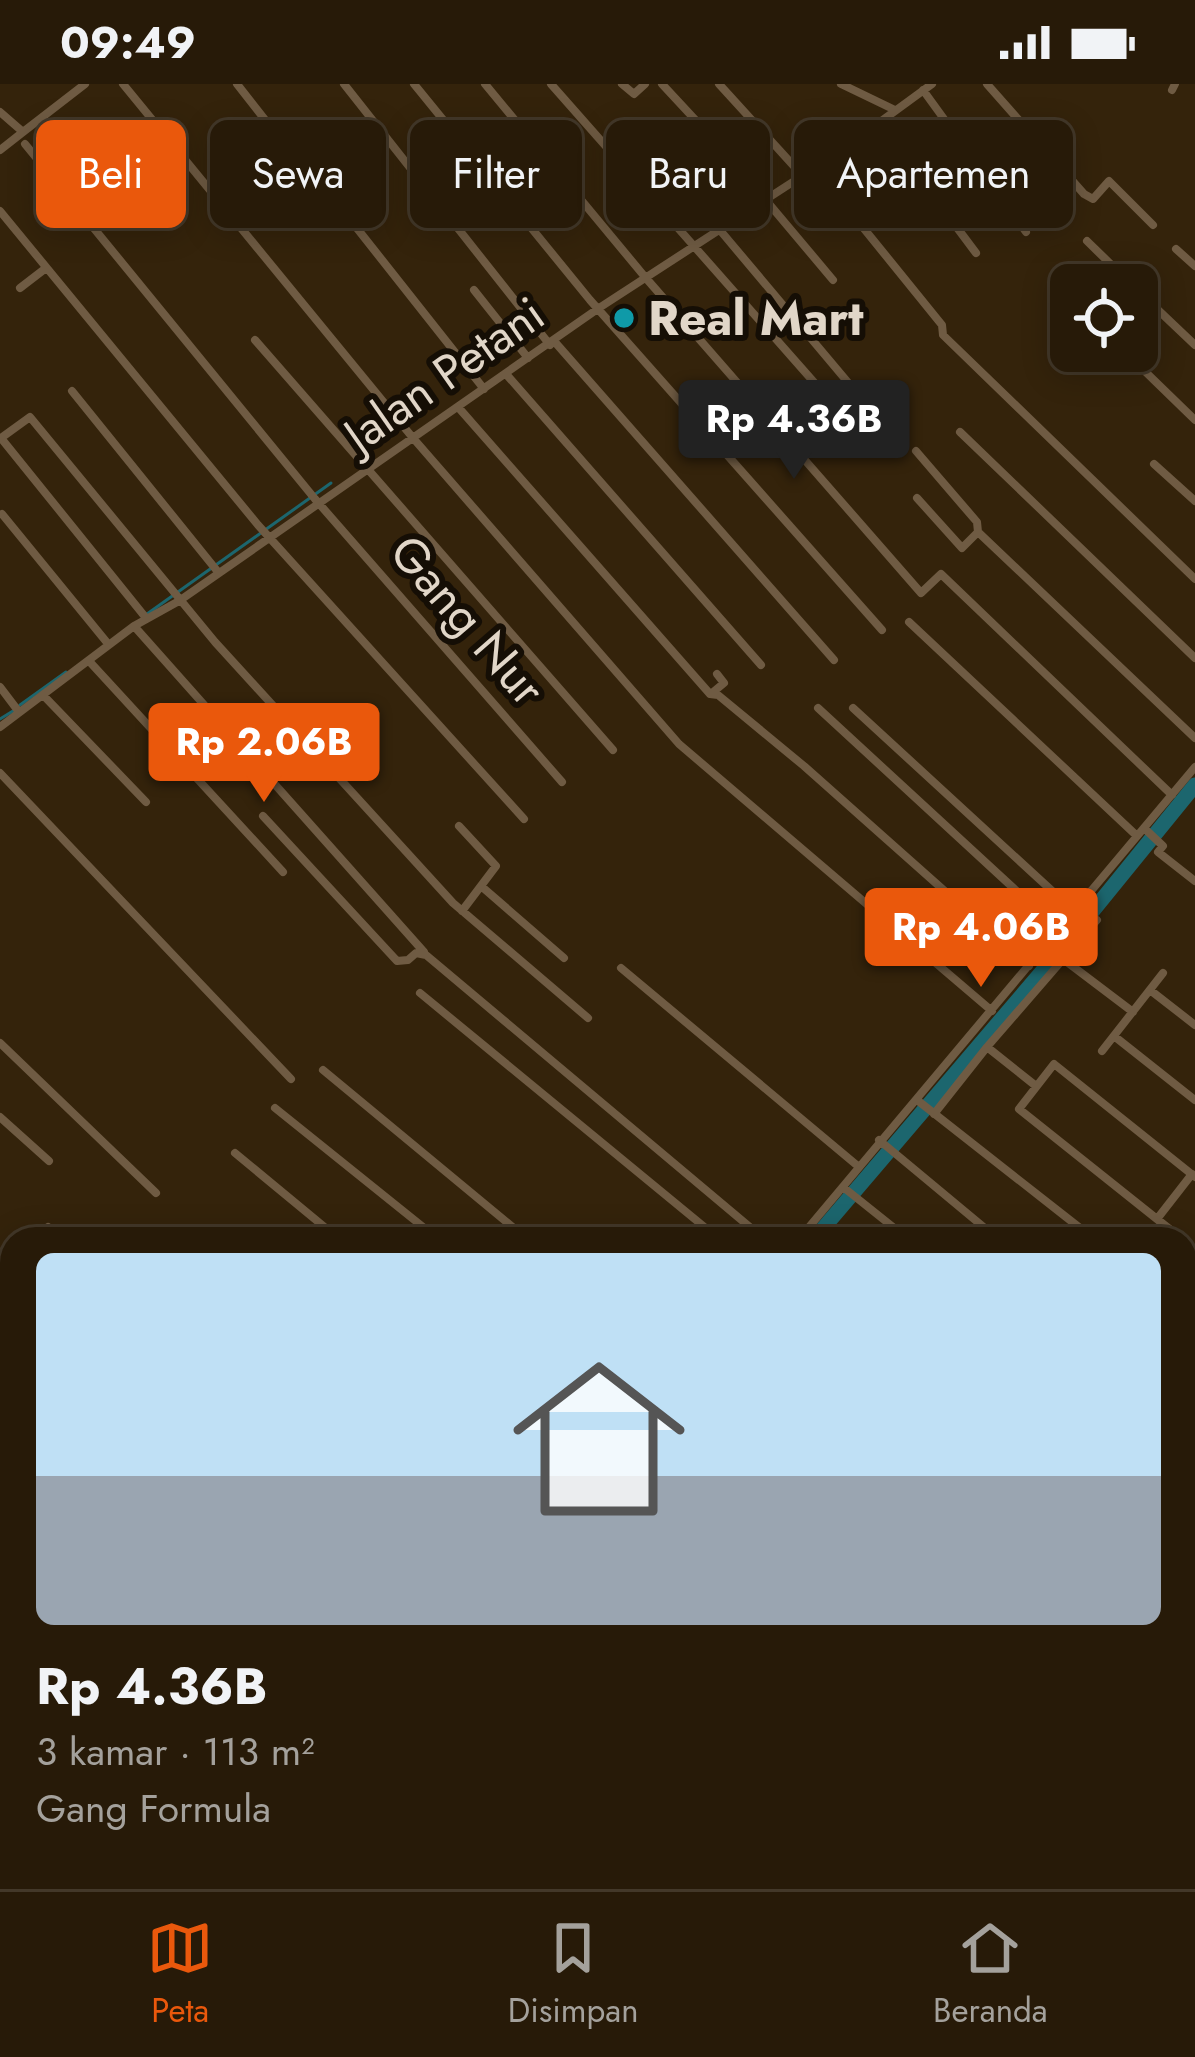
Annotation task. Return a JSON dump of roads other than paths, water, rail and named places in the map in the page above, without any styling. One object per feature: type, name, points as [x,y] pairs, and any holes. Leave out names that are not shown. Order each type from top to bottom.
[{"type":"street","points":[[0,150],[65,92],[85,84]]},
{"type":"street","points":[[123,84],[413,439],[679,745],[992,1011]]},
{"type":"street","points":[[237,84],[484,389]]},
{"type":"street","points":[[344,84],[552,343],[834,660]]},
{"type":"street","points":[[414,84],[599,308],[882,630]]},
{"type":"street","points":[[485,84],[645,277],[921,593],[941,574],[1172,795]]},
{"type":"street","points":[[551,84],[857,430]]},
{"type":"street","points":[[622,84],[634,94],[645,84]]},
{"type":"street","points":[[662,84],[695,120]]},
{"type":"street","points":[[719,84],[794,166]]},
{"type":"street","points":[[841,84],[889,107]]},
{"type":"street","points":[[987,84],[1084,194],[1094,199],[1109,181],[1154,225]]},
{"type":"street","points":[[928,87],[1026,232]]},
{"type":"street","name":"Jalan Petani","points":[[879,120],[889,107],[928,87]]},
{"type":"street","points":[[0,112],[23,132]]},
{"type":"street","name":"Gang Nur","points":[[25,144],[318,502],[562,782]]},
{"type":"street","points":[[770,203],[833,280]]},
{"type":"street","points":[[0,211],[264,532],[524,820]]},
{"type":"street","points":[[863,228],[942,325],[943,335],[1195,580]]},
{"type":"street","points":[[957,228],[976,253]]},
{"type":"street","points":[[719,229],[872,411]]},
{"type":"street","name":"Jalan Petani","points":[[0,727],[16,707],[44,695],[144,615],[179,601],[264,532],[368,470],[719,229]]},
{"type":"street","points":[[1088,241],[1111,264]]},
{"type":"street","points":[[1176,249],[1195,266]]},
{"type":"street","points":[[20,288],[46,268]]},
{"type":"street","points":[[474,290],[528,358]]},
{"type":"street","points":[[1158,309],[1195,344]]},
{"type":"street","points":[[256,340],[613,749]]},
{"type":"street","points":[[1146,372],[1195,420]]},
{"type":"street","points":[[506,374],[761,665]]},
{"type":"street","points":[[73,391],[215,568]]},
{"type":"street","points":[[458,407],[693,680],[804,766],[1029,966]]},
{"type":"street","points":[[144,615],[0,438],[30,417],[179,601],[462,911],[588,1018]]},
{"type":"street","points":[[960,432],[1195,658]]},
{"type":"street","points":[[916,451],[977,522],[977,532],[962,548],[917,498]]},
{"type":"street","points":[[1154,464],[1195,501]]},
{"type":"street","points":[[2,514],[109,645]]},
{"type":"street","points":[[977,532],[1195,738]]},
{"type":"street","points":[[909,622],[1163,846],[1158,852],[1195,881]]},
{"type":"street","points":[[134,626],[426,955],[750,1227]]},
{"type":"street","points":[[88,661],[283,872]]},
{"type":"street","points":[[710,694],[724,683],[717,674]]},
{"type":"street","points":[[0,688],[16,707]]},
{"type":"street","points":[[44,695],[146,802]]},
{"type":"street","points":[[818,708],[1059,930]]},
{"type":"street","points":[[854,708],[1074,911]]},
{"type":"street","points":[[925,1107],[992,1011],[1195,767]]},
{"type":"street","points":[[0,773],[291,1078]]},
{"type":"street","points":[[263,816],[397,962],[416,953],[426,955]]},
{"type":"street","points":[[459,826],[496,866],[462,911]]},
{"type":"street","points":[[481,886],[563,958]]},
{"type":"street","points":[[811,1227],[846,1190],[881,1142],[987,1047],[1097,920]]},
{"type":"street","points":[[1063,959],[1133,1012]]},
{"type":"street","points":[[621,968],[859,1167]]},
{"type":"street","points":[[1102,1051],[1163,973]]},
{"type":"street","points":[[1150,990],[1195,1025]]},
{"type":"street","points":[[420,993],[703,1227]]},
{"type":"street","points":[[1114,1036],[1195,1100]]},
{"type":"street","points":[[0,1043],[156,1193]]},
{"type":"street","points":[[987,1047],[1036,1086]]},
{"type":"street","points":[[1157,1219],[1193,1175],[1054,1064],[1019,1108],[1157,1219],[1167,1227]]},
{"type":"street","points":[[323,1070],[513,1227]]},
{"type":"street","points":[[925,1107],[1079,1227]]},
{"type":"street","points":[[274,1108],[423,1227]]},
{"type":"street","points":[[0,1117],[49,1161]]},
{"type":"street","points":[[881,1142],[983,1227]]},
{"type":"street","points":[[235,1153],[324,1227]]},
{"type":"street","points":[[846,1190],[893,1227]]},
{"type":"waterway","points":[[147,614],[331,483]]},
{"type":"waterway","points":[[20,705],[66,672]]},
{"type":"waterway","points":[[0,719],[13,711]]},
{"type":"waterway","points":[[824,1227],[1195,785]]},
{"type":"place","name":"Real Mart","points":[[624,318]]}]
